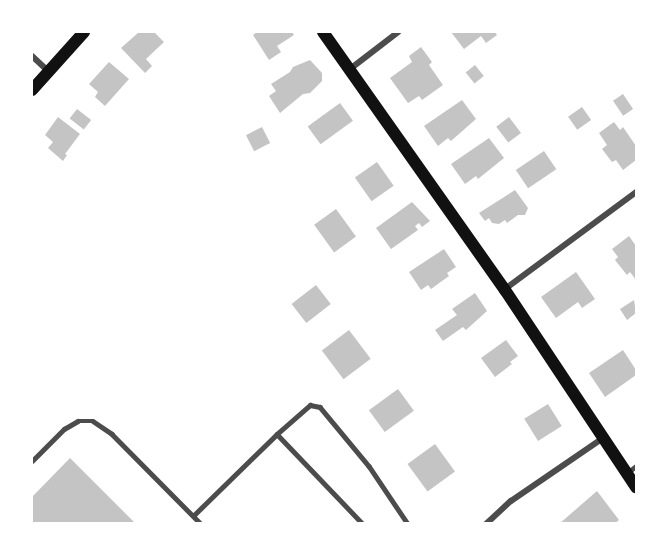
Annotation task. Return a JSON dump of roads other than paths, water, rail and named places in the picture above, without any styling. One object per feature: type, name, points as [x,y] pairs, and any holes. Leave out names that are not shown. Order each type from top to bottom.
[{"type":"main road","points":[[32,90],[84,32]]},
{"type":"main road","points":[[323,32],[505,290],[603,438],[632,470],[636,487]]},
{"type":"street","points":[[350,69],[398,32]]},
{"type":"street","points":[[32,56],[48,71]]},
{"type":"street","points":[[505,290],[636,192]]},
{"type":"street","points":[[486,524],[511,501],[603,438]]},
{"type":"lane","points":[[194,516],[277,434],[310,405],[320,407],[369,466],[408,524]]},
{"type":"lane","points":[[32,461],[64,429],[78,421],[93,421],[112,434],[201,524]]},
{"type":"lane","points":[[277,434],[363,524]]}]
